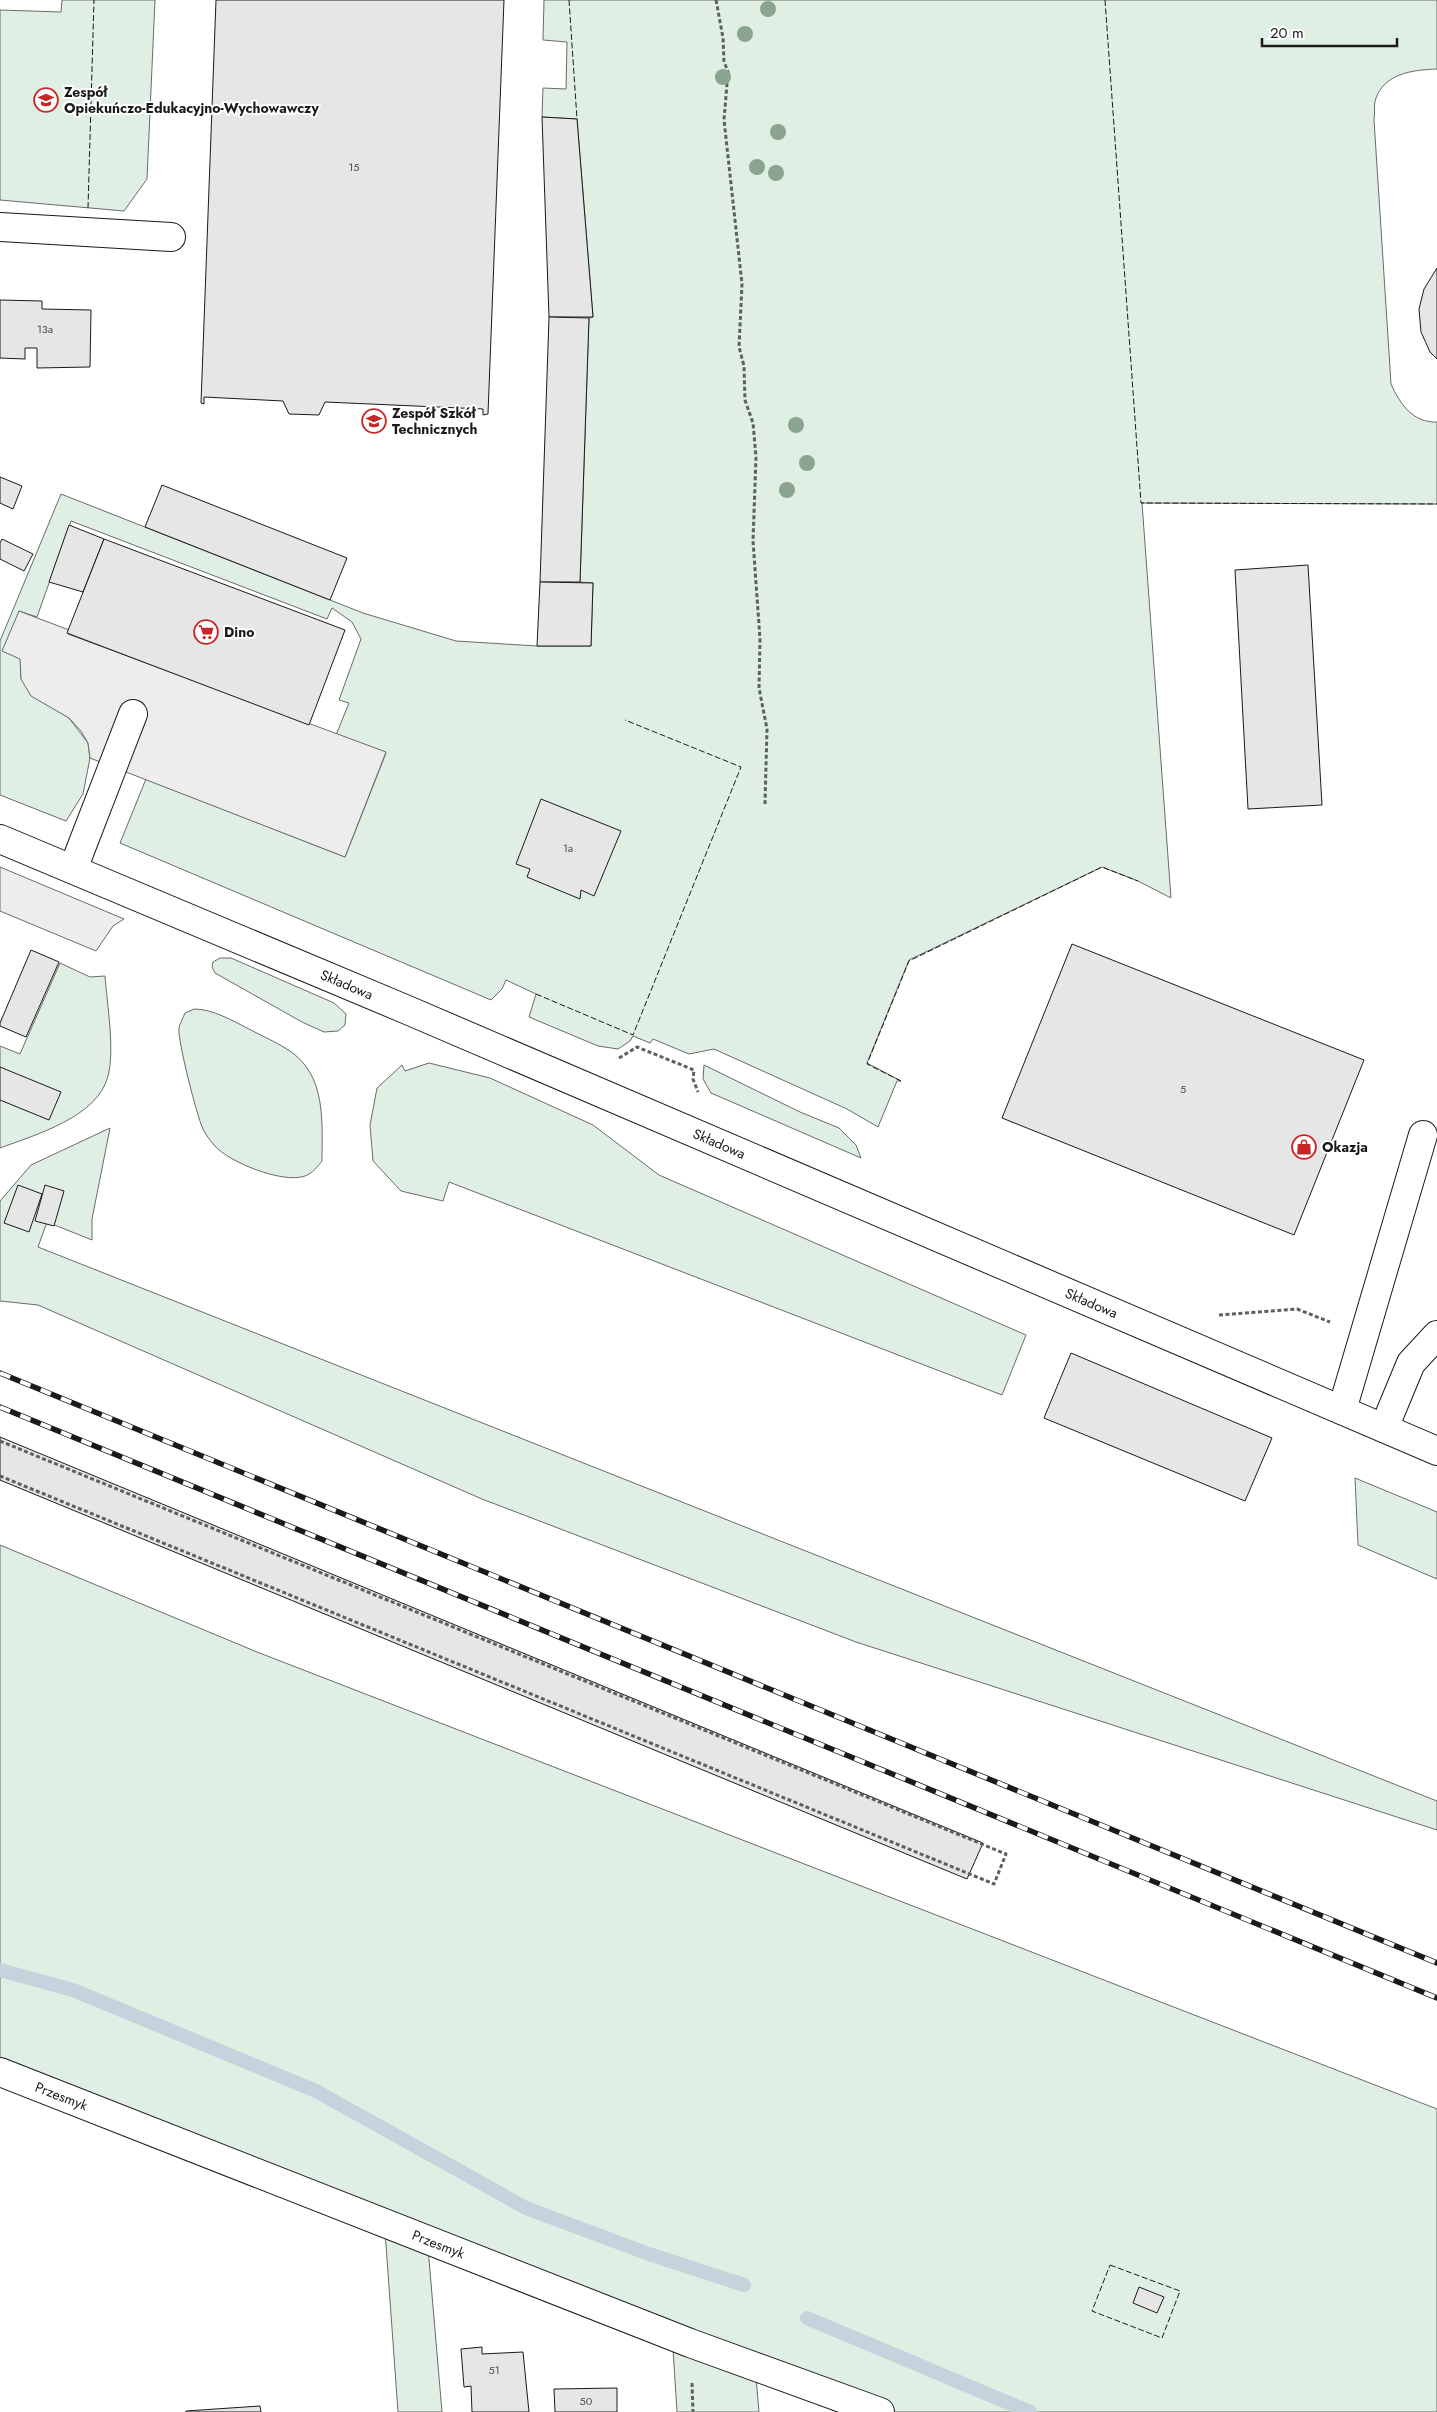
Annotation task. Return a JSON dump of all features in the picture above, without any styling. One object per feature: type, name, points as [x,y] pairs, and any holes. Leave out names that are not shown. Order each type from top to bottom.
[{"type":"street","points":[[0,227],[171,237]]},
{"type":"street","points":[[73,869],[133,714]]},
{"type":"street","name":"Składowa","points":[[0,839],[1437,1451]]},
{"type":"street","points":[[1342,1410],[1423,1135]]},
{"type":"street","points":[[1384,1428],[1411,1363],[1437,1336]]},
{"type":"street","name":"Przesmyk","points":[[0,2072],[690,2343],[880,2412]]},
{"type":"path","points":[[716,0],[723,38],[724,61],[728,72],[724,120],[742,284],[739,347],[744,366],[744,400],[752,418],[756,457],[753,541],[760,639],[759,688],[767,729],[765,804]]},
{"type":"path","points":[[0,1441],[1006,1854],[994,1884],[0,1476]]},
{"type":"green space","points":[[62,0],[155,0],[147,179],[124,211],[0,200],[0,10],[61,12]]},
{"type":"green space","points":[[544,0],[1437,0],[1437,69],[1409,72],[1385,84],[1375,101],[1374,120],[1391,384],[1403,405],[1414,416],[1437,422],[1437,504],[1142,503],[1171,898],[1138,881],[1102,867],[909,960],[867,1063],[901,1081],[897,1081],[878,1127],[847,1109],[714,1049],[689,1054],[653,1039],[650,1043],[633,1036],[630,1041],[618,1049],[598,1046],[529,1017],[536,994],[506,980],[502,989],[491,1000],[120,843],[146,779],[345,857],[386,753],[336,735],[349,703],[339,700],[361,639],[352,622],[332,608],[327,619],[71,521],[37,617],[19,611],[21,679],[55,709],[69,718],[88,743],[90,758],[83,794],[66,821],[0,795],[0,641],[61,494],[363,613],[456,641],[537,646],[591,646],[593,583],[580,582],[589,318],[593,317],[577,119],[542,117],[543,88],[566,89],[567,42],[543,40]]},
{"type":"green space","points":[[220,958],[231,958],[334,1003],[346,1014],[345,1025],[338,1031],[324,1032],[302,1022],[215,973],[212,967],[213,962]]},
{"type":"green space","points":[[60,963],[90,977],[105,976],[111,1040],[108,1076],[102,1090],[92,1103],[79,1113],[47,1130],[0,1148],[0,1046],[20,1054]]},
{"type":"green space","points":[[194,1009],[223,1016],[289,1050],[302,1061],[313,1078],[320,1101],[322,1161],[315,1170],[305,1176],[295,1178],[270,1174],[256,1170],[231,1158],[214,1145],[203,1129],[196,1110],[179,1035],[179,1026],[185,1013]]},
{"type":"green space","points":[[429,1063],[490,1078],[593,1125],[659,1175],[1026,1335],[1002,1395],[449,1182],[443,1201],[401,1191],[373,1161],[370,1125],[377,1088],[402,1065],[405,1071]]},
{"type":"green space","points":[[704,1065],[800,1112],[839,1128],[856,1145],[861,1158],[711,1093],[703,1079]]},
{"type":"green space","points":[[110,1128],[92,1219],[92,1240],[47,1222],[38,1247],[1437,1801],[1437,1830],[856,1642],[482,1499],[38,1305],[0,1301],[0,1201],[31,1165]]},
{"type":"green space","points":[[1355,1478],[1437,1512],[1437,1579],[1358,1545]]},
{"type":"green space","points":[[0,1545],[257,1652],[1437,2109],[1437,2412],[869,2412],[755,2366],[759,2412],[677,2412],[672,2333],[427,2236],[442,2412],[398,2412],[384,2217],[0,2063]]},
{"type":"shaded area","points":[[19,611],[69,630],[68,634],[386,752],[345,857],[90,758],[88,743],[81,731],[69,718],[31,696],[21,679],[20,659],[2,651]]},
{"type":"shaded area","points":[[0,867],[124,919],[113,926],[96,951],[0,911]]},
{"type":"building","points":[[216,0],[504,0],[488,414],[483,415],[483,409],[325,402],[319,415],[289,414],[283,401],[204,397],[204,404],[201,403]]},
{"type":"building","points":[[542,117],[577,119],[593,317],[549,317]]},
{"type":"building","points":[[1437,268],[1437,359],[1430,352],[1421,332],[1419,309],[1424,289]]},
{"type":"building","points":[[0,300],[42,301],[42,309],[91,310],[90,367],[37,368],[37,348],[25,348],[25,359],[0,358]]},
{"type":"building","points":[[549,317],[589,318],[580,582],[540,582]]},
{"type":"building","points":[[0,477],[22,486],[13,509],[0,503]]},
{"type":"building","points":[[162,485],[347,558],[330,600],[145,527]]},
{"type":"building","points":[[69,525],[104,539],[83,592],[49,582]]},
{"type":"building","points":[[2,539],[33,554],[24,571],[0,559],[0,543]]},
{"type":"building","name":"Dino","points":[[104,539],[345,630],[309,725],[67,633]]},
{"type":"building","points":[[1308,565],[1322,805],[1248,809],[1235,570]]},
{"type":"building","points":[[540,582],[593,583],[591,646],[537,646]]},
{"type":"building","points":[[541,799],[621,831],[594,896],[581,890],[580,899],[527,877],[530,869],[516,864]]},
{"type":"building","points":[[1072,944],[1364,1060],[1294,1235],[1002,1118]]},
{"type":"building","points":[[31,950],[59,962],[26,1037],[0,1026],[0,1023]]},
{"type":"building","points":[[0,1067],[61,1092],[49,1120],[0,1100]]},
{"type":"building","points":[[18,1185],[42,1194],[29,1232],[4,1223]]},
{"type":"building","points":[[45,1185],[64,1191],[54,1226],[35,1221]]},
{"type":"building","points":[[1071,1353],[1272,1438],[1245,1501],[1044,1418]]},
{"type":"building","points":[[0,1437],[983,1843],[967,1879],[0,1480]]},
{"type":"building","points":[[1139,2287],[1164,2297],[1157,2313],[1133,2303]]},
{"type":"building","points":[[482,2347],[482,2354],[523,2352],[529,2412],[472,2412],[471,2386],[464,2387],[461,2349]]},
{"type":"building","points":[[617,2388],[617,2412],[555,2412],[554,2389]]},
{"type":"building","points":[[260,2406],[261,2412],[186,2412],[186,2411]]},
{"type":"waterway","points":[[0,1970],[73,1990],[316,2091],[526,2208],[649,2254],[744,2285]]},
{"type":"waterway","points":[[807,2318],[1030,2412]]},
{"type":"railway","points":[[0,1373],[1437,1963]]},
{"type":"railway","points":[[0,1407],[1437,1998]]},
{"type":"fence","points":[[88,208],[94,0]]},
{"type":"fence","points":[[569,0],[577,119]]},
{"type":"fence","points":[[1105,0],[1141,503],[1437,504]]},
{"type":"fence","points":[[536,994],[633,1035],[741,767],[625,720]]},
{"type":"fence","points":[[901,1081],[867,1064],[909,961],[1102,867],[1138,881]]},
{"type":"fence","points":[[1110,2265],[1180,2291],[1162,2338],[1092,2311],[1110,2265]]},
{"type":"place","name":"Zespół Opiekuńczo-Edukacyjno-Wychowawczy","points":[[46,100]]},
{"type":"place","name":"Zespół Szkół Technicznych","points":[[374,421]]},
{"type":"place","name":"Dino","points":[[206,632]]},
{"type":"place","name":"Okazja","points":[[1304,1147]]}]
